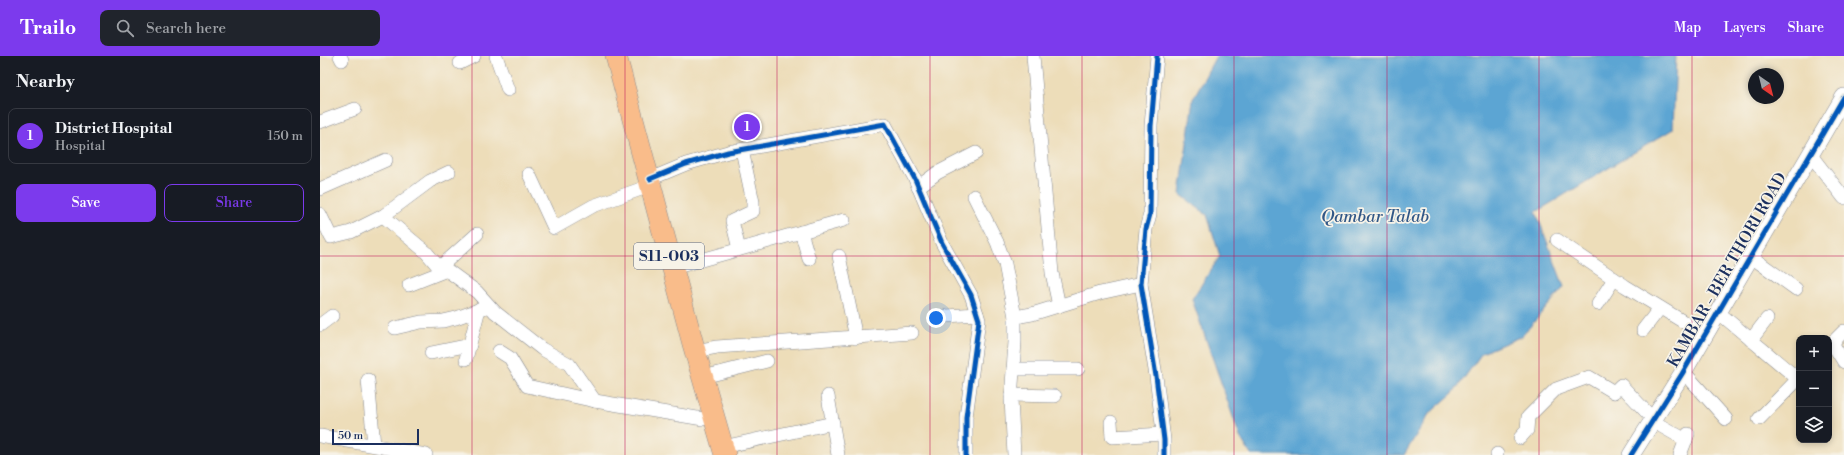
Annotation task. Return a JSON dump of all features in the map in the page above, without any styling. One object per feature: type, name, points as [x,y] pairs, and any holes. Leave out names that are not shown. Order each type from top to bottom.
[{"type":"main road","name":"S11-003","points":[[604,56],[673,268],[703,377],[721,452]]},
{"type":"main road","name":"S11-003","points":[[616,56],[645,184],[703,419],[721,452]]},
{"type":"street","points":[[460,63],[474,56]]},
{"type":"street","points":[[496,56],[508,90]]},
{"type":"street","points":[[1033,56],[1052,273],[1059,306]]},
{"type":"street","points":[[1157,56],[1153,91],[1150,214],[1146,229],[1141,284],[1163,434],[1164,455]]},
{"type":"street","name":"KAMBAR - BER THORI ROAD","points":[[1631,455],[1683,371],[1844,98]]},
{"type":"street","points":[[320,122],[355,109]]},
{"type":"street","points":[[529,174],[554,228],[593,206],[645,184],[686,164],[742,150],[885,124],[918,186],[942,243],[971,295],[979,320],[966,417],[966,455]]},
{"type":"street","points":[[739,249],[732,221],[753,211],[753,202],[742,150]]},
{"type":"street","points":[[918,186],[937,173],[976,153]]},
{"type":"street","points":[[1810,154],[1844,198]]},
{"type":"street","points":[[320,189],[386,160]]},
{"type":"street","points":[[320,214],[324,235],[331,237],[351,232],[383,216],[430,181],[449,172]]},
{"type":"street","points":[[974,196],[997,242],[1005,264],[1015,317],[1011,395],[1014,455]]},
{"type":"street","points":[[383,216],[443,268],[477,292],[484,307],[495,312],[542,349],[569,364],[595,401]]},
{"type":"street","points":[[673,268],[844,220]]},
{"type":"street","points":[[802,232],[809,259]]},
{"type":"street","points":[[409,285],[443,268],[477,234]]},
{"type":"street","points":[[1557,240],[1614,279],[1704,335]]},
{"type":"street","points":[[839,256],[856,338]]},
{"type":"street","points":[[1750,256],[1796,289]]},
{"type":"street","points":[[1598,304],[1614,279]]},
{"type":"street","points":[[1015,317],[1032,314],[1100,293],[1141,284]]},
{"type":"street","points":[[395,328],[421,322],[443,321],[484,307]]},
{"type":"street","points":[[466,359],[484,307]]},
{"type":"street","points":[[1643,330],[1660,308]]},
{"type":"street","points":[[1718,312],[1796,377]]},
{"type":"street","points":[[947,316],[977,314]]},
{"type":"street","points":[[320,325],[332,316]]},
{"type":"street","points":[[1751,340],[1767,319]]},
{"type":"street","points":[[1832,344],[1844,331]]},
{"type":"street","points":[[696,351],[717,347],[856,338],[866,335],[912,333]]},
{"type":"street","points":[[431,353],[470,345]]},
{"type":"street","points":[[1832,346],[1844,362]]},
{"type":"street","points":[[499,351],[510,358],[527,386],[595,401],[703,419]]},
{"type":"street","points":[[703,377],[767,361]]},
{"type":"street","points":[[1013,369],[1078,369]]},
{"type":"street","points":[[1683,371],[1726,419]]},
{"type":"street","points":[[1520,438],[1527,430],[1528,417],[1556,389],[1589,377],[1614,392],[1621,385],[1653,420],[1687,437],[1680,455]]},
{"type":"street","points":[[368,380],[374,445]]},
{"type":"street","points":[[1759,419],[1796,381]]},
{"type":"street","points":[[1011,395],[1055,396]]},
{"type":"street","points":[[828,396],[838,455]]},
{"type":"street","points":[[1111,422],[1112,437],[1163,434]]},
{"type":"street","points":[[721,452],[833,423]]},
{"type":"street","points":[[320,436],[426,455]]},
{"type":"water","name":"Qambar Talab","points":[[1216,56],[1676,56],[1673,129],[1536,212],[1564,287],[1522,336],[1482,353],[1454,392],[1429,414],[1404,455],[1251,455],[1240,437],[1192,299],[1220,256],[1207,215],[1180,194],[1193,99]]},
{"type":"cycle path","points":[[1157,56],[1151,126],[1150,214],[1146,229],[1141,284],[1156,376],[1164,440],[1164,455]]},
{"type":"cycle path","points":[[1631,455],[1682,374],[1844,97]]},
{"type":"cycle path","points":[[650,179],[686,164],[728,152],[885,124],[915,179],[942,243],[971,295],[979,320],[966,417],[966,455]]},
{"type":"place","name":"District Hospital","points":[[747,127]]}]
